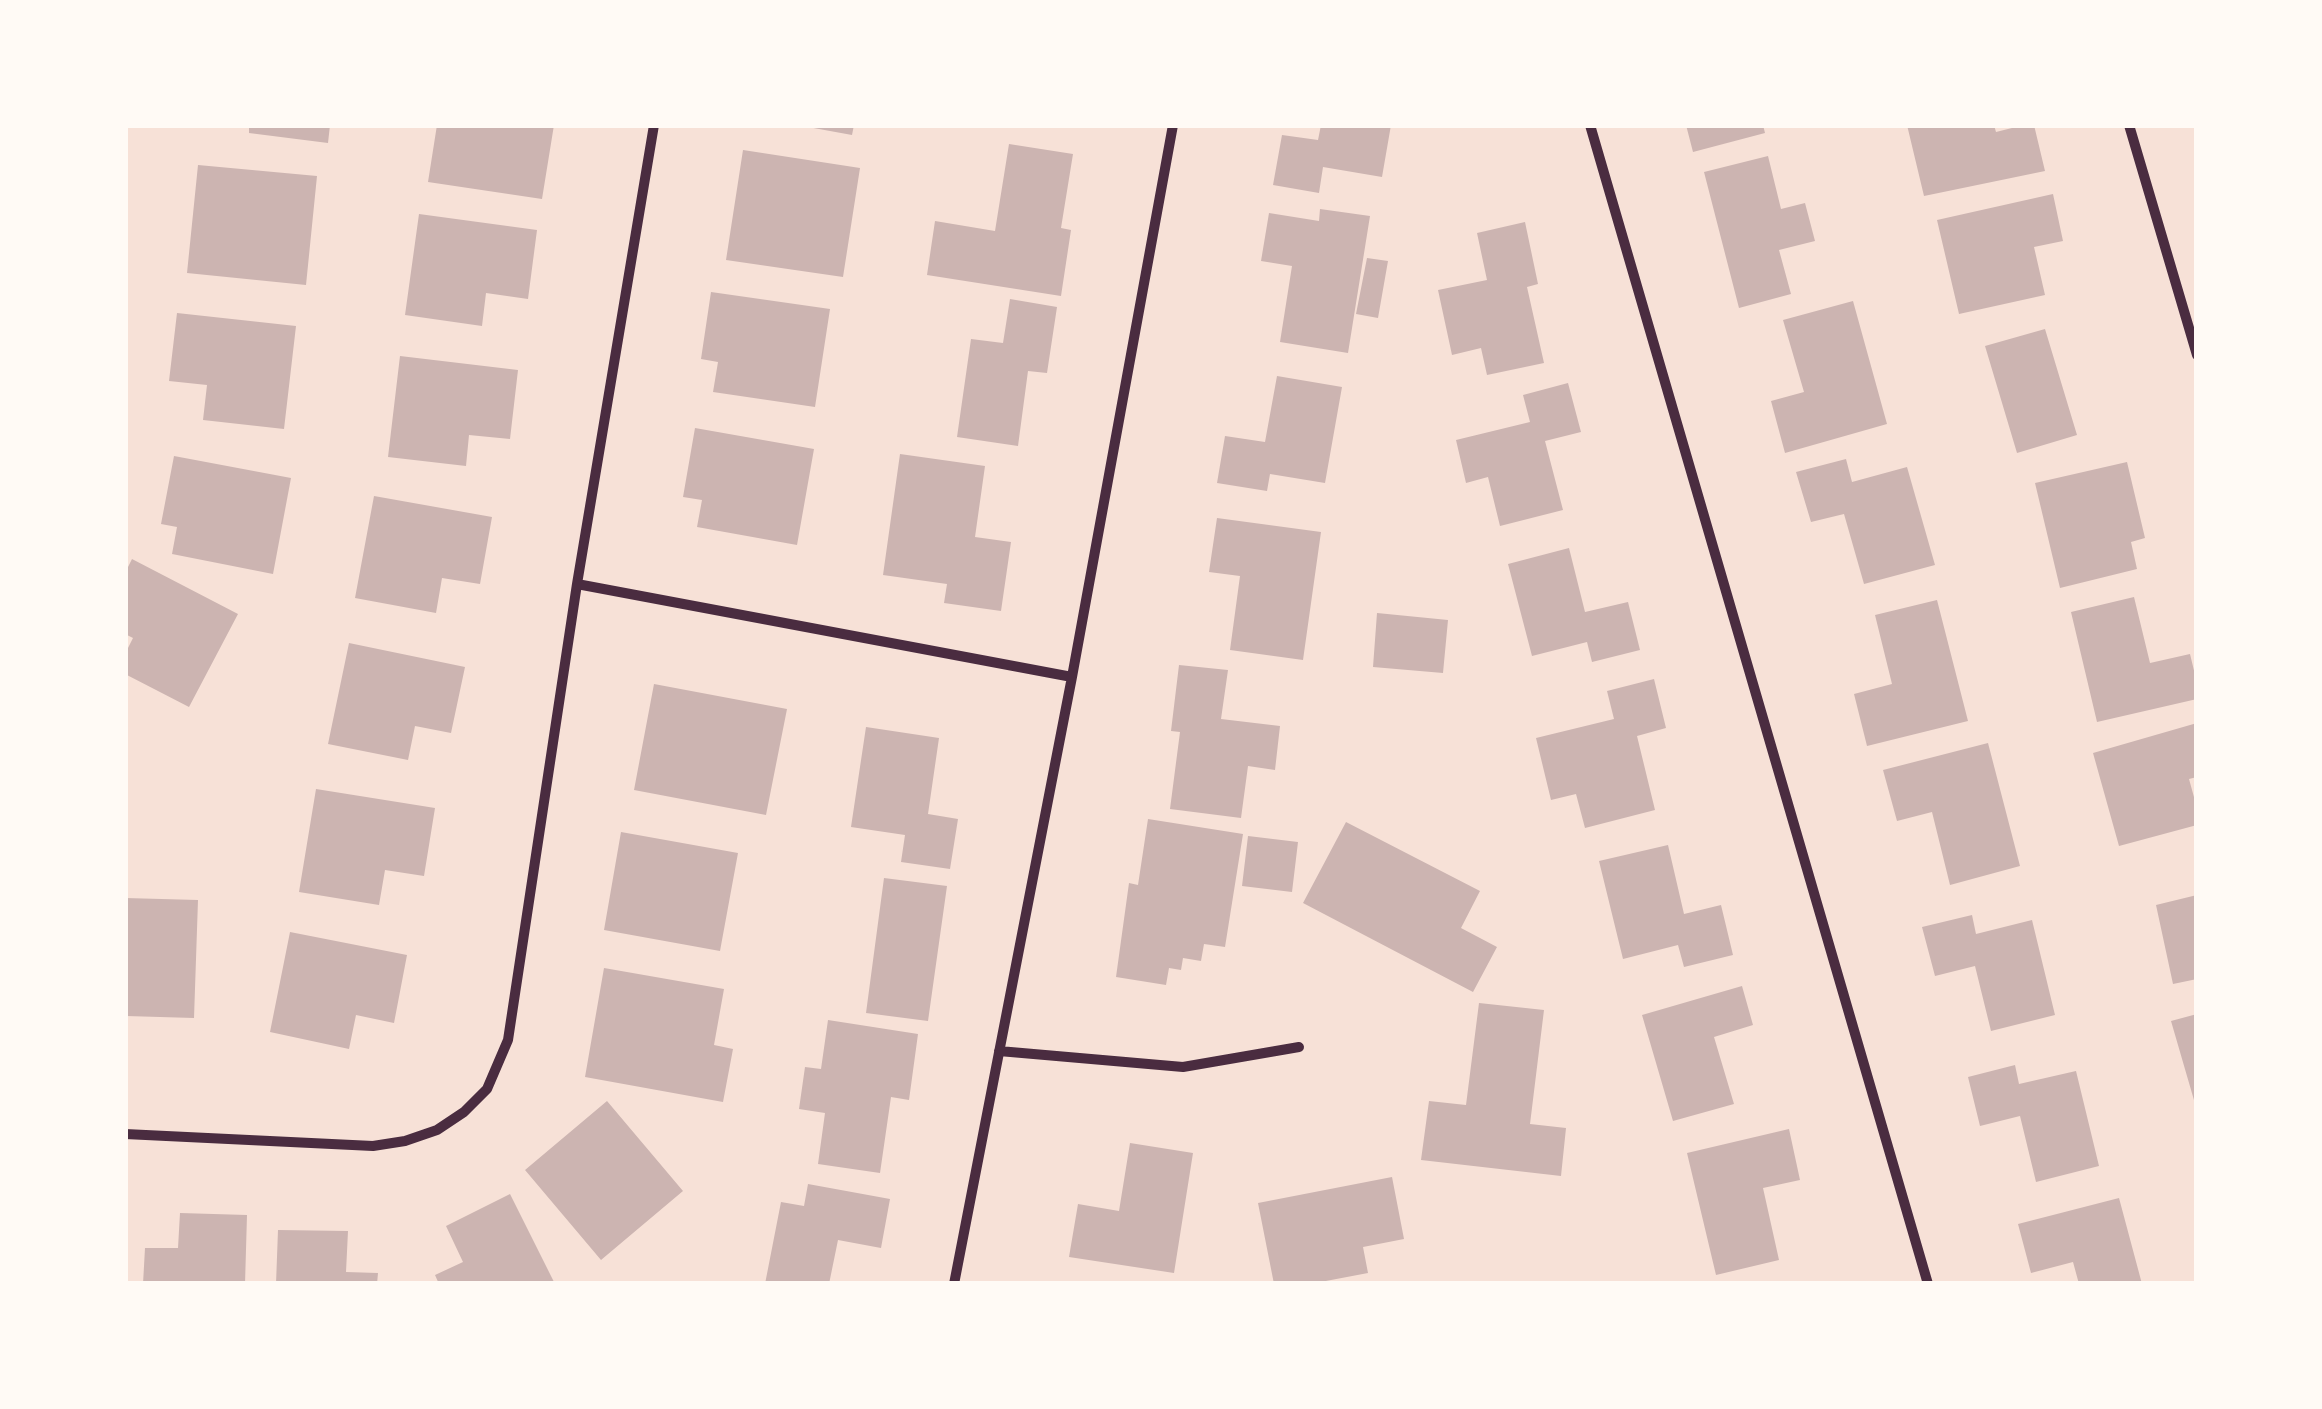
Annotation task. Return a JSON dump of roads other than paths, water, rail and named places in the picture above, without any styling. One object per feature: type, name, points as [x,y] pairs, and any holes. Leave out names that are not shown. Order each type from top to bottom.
[{"type":"street","points":[[125,1134],[373,1146],[406,1141],[437,1130],[464,1112],[488,1088],[508,1040],[576,584],[654,125]]},
{"type":"street","points":[[954,1284],[1072,677],[1173,125]]},
{"type":"street","points":[[1590,125],[1928,1284]]},
{"type":"street","points":[[2129,125],[2197,355]]},
{"type":"street","points":[[576,584],[1072,677]]},
{"type":"street","points":[[999,1051],[1183,1067],[1298,1048]]}]
